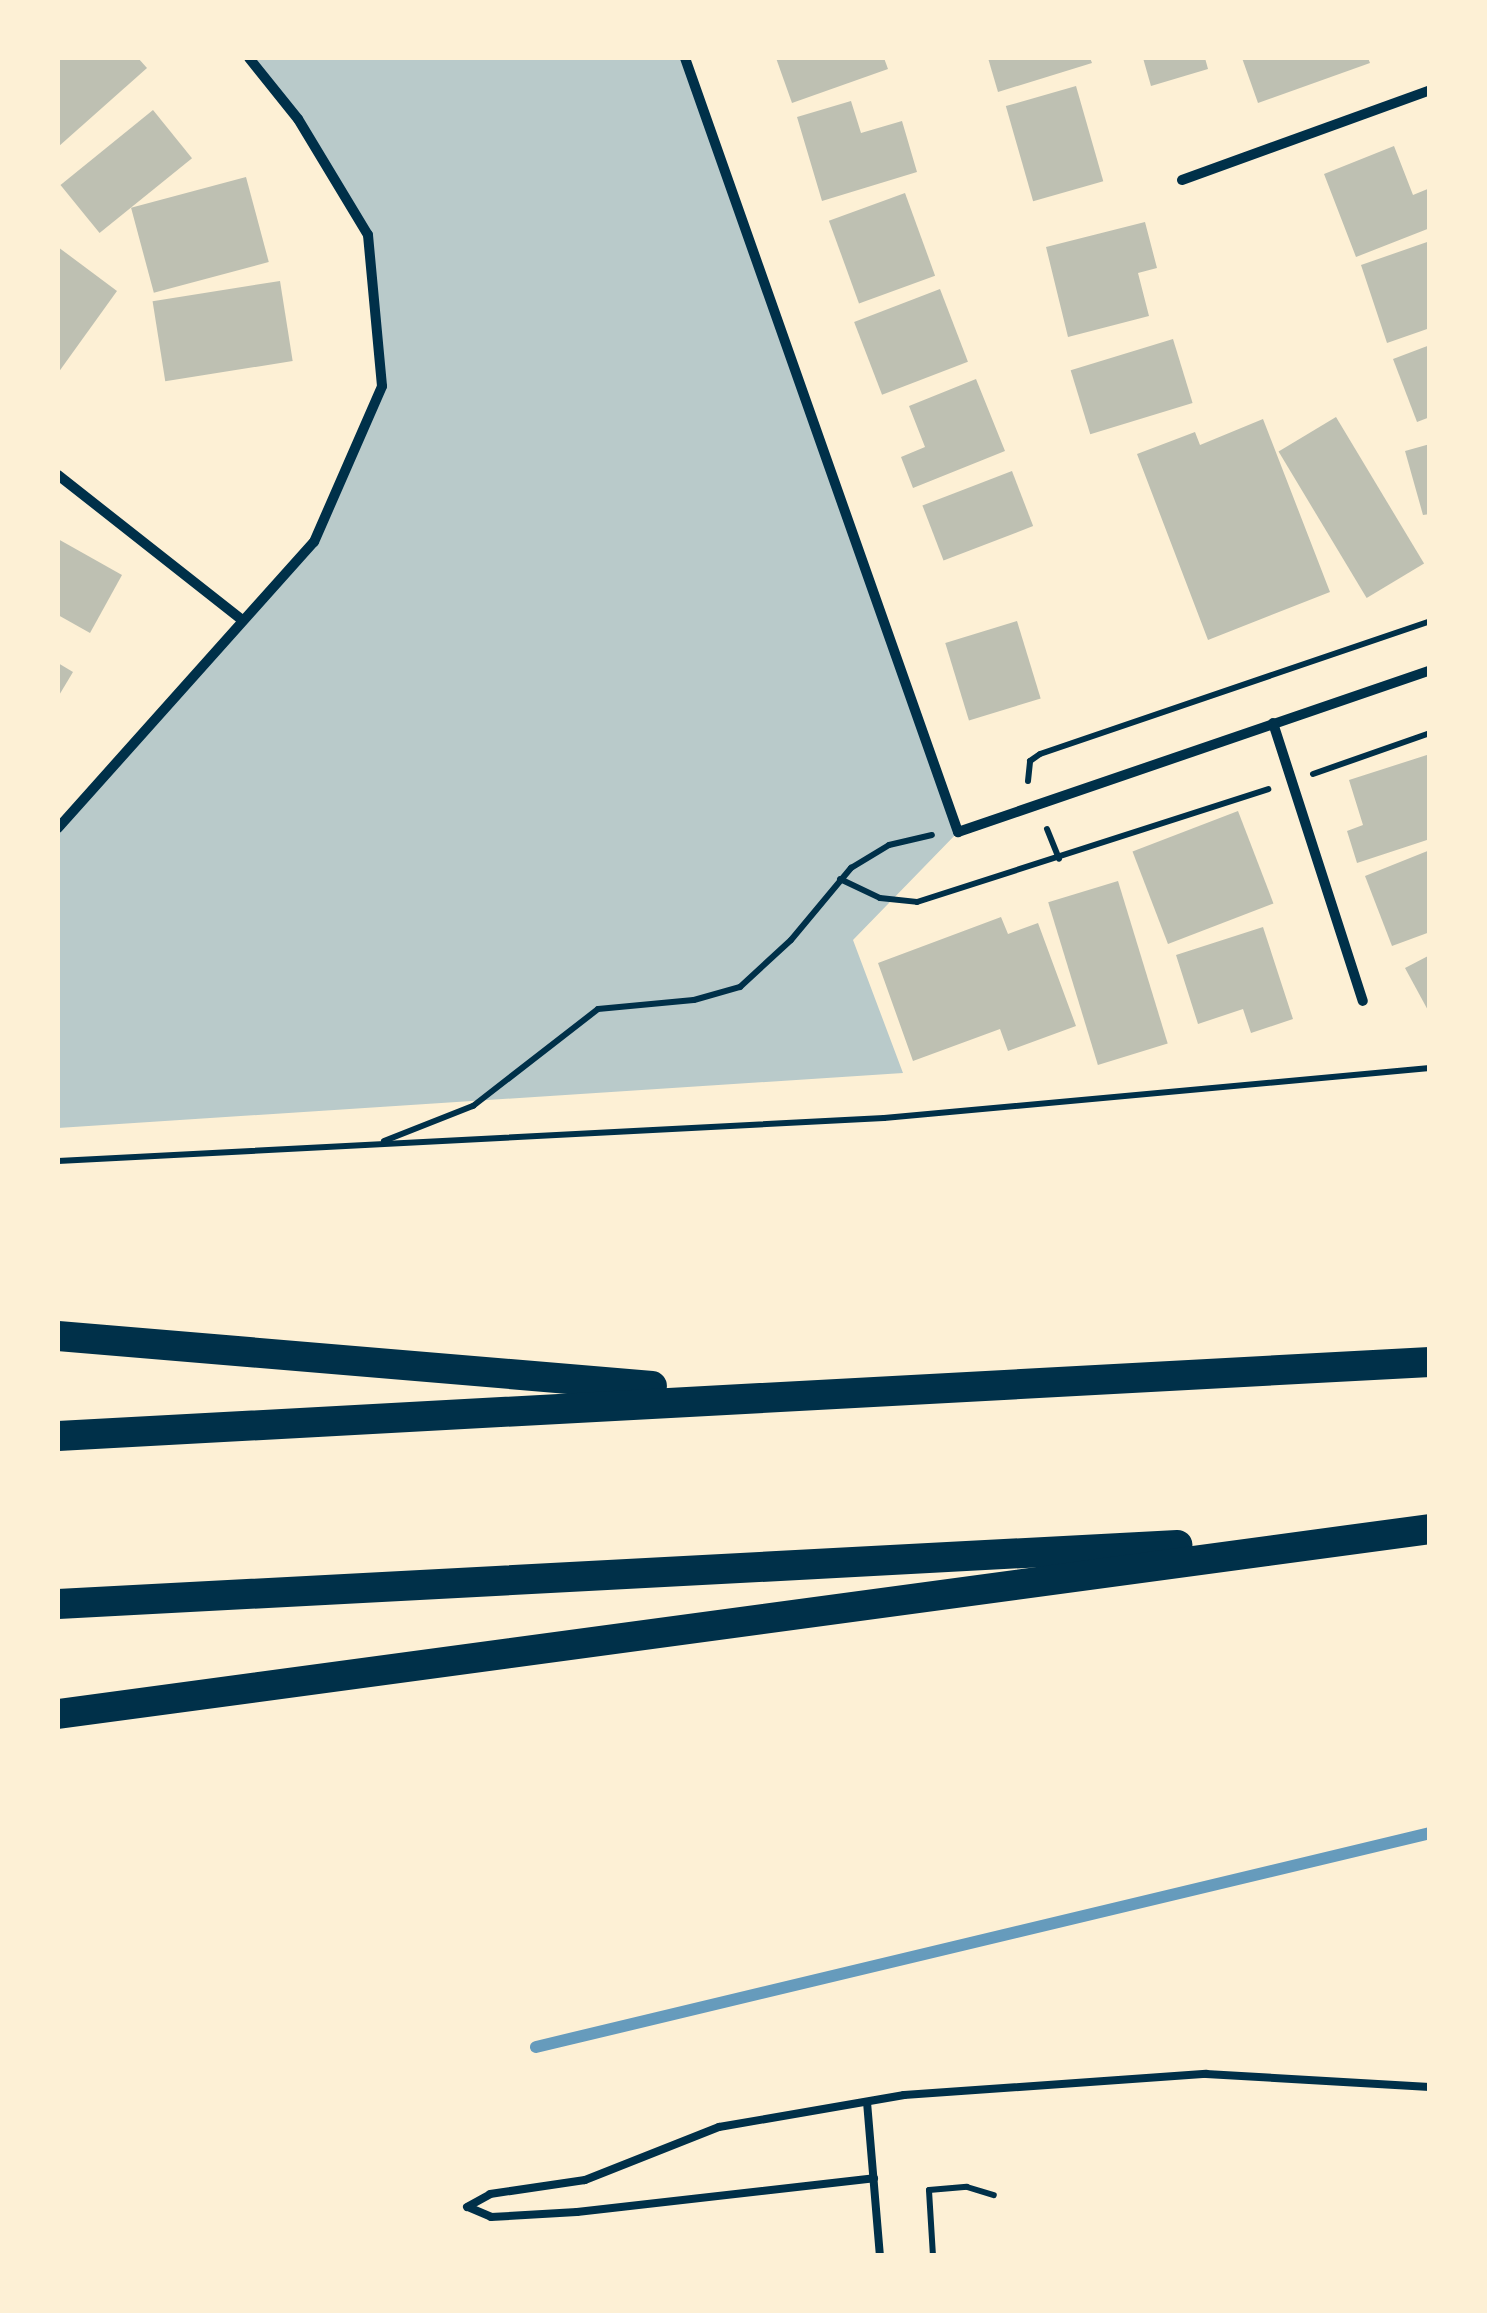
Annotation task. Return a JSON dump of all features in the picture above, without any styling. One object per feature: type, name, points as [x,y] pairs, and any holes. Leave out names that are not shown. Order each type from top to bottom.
[{"type":"highway","points":[[58,1336],[760,1395]]},
{"type":"highway","points":[[58,1436],[760,1395],[1430,1362]]},
{"type":"highway","points":[[58,1604],[1430,1529]]},
{"type":"highway","points":[[58,1714],[1430,1529]]},
{"type":"street","points":[[58,828],[155,726],[242,620],[314,542],[382,386],[368,235],[298,119],[249,58]]},
{"type":"street","points":[[685,58],[958,832],[1430,670]]},
{"type":"street","points":[[1182,180],[1430,90]]},
{"type":"street","points":[[58,474],[242,620]]},
{"type":"street","points":[[1273,724],[1363,1001]]},
{"type":"lane","points":[[874,2178],[577,2212],[491,2217],[467,2207],[490,2194],[585,2180],[719,2127],[867,2102],[1206,2074],[1430,2087]]},
{"type":"lane","points":[[867,2102],[880,2256]]},
{"type":"path","points":[[1060,859],[1028,774],[1040,754],[1430,621]]},
{"type":"path","points":[[840,879],[880,898],[917,902],[1060,859],[1430,733]]},
{"type":"path","points":[[381,1144],[416,1124],[473,1106],[598,1009],[694,1000],[740,987],[782,950],[840,879],[889,846],[958,832]]},
{"type":"path","points":[[58,1161],[884,1118],[1430,1068]]},
{"type":"path","points":[[933,2256],[929,2190],[967,2187],[994,2195]]},
{"type":"shaded area","points":[[249,58],[685,58],[958,832],[853,940],[903,1073],[58,1128],[58,828],[314,542],[382,386],[368,235],[298,119]]},
{"type":"building","points":[[58,58],[138,58],[147,68],[58,147]]},
{"type":"building","points":[[776,58],[884,58],[888,69],[792,103]]},
{"type":"building","points":[[988,58],[1090,58],[1092,63],[998,92]]},
{"type":"building","points":[[1143,58],[1205,58],[1208,69],[1151,86]]},
{"type":"building","points":[[1242,58],[1368,58],[1370,63],[1258,103]]},
{"type":"building","points":[[1076,86],[1103,181],[1033,201],[1006,106]]},
{"type":"building","points":[[851,101],[861,133],[902,121],[917,172],[822,201],[797,117]]},
{"type":"building","points":[[153,110],[192,158],[100,233],[61,185]]},
{"type":"building","points":[[1394,146],[1413,195],[1430,188],[1430,228],[1356,257],[1324,174]]},
{"type":"building","points":[[246,177],[269,262],[154,293],[131,208]]},
{"type":"building","points":[[905,193],[935,276],[859,303],[829,221]]},
{"type":"building","points":[[1145,222],[1157,268],[1138,273],[1149,316],[1068,337],[1046,247]]},
{"type":"building","points":[[1430,241],[1430,328],[1387,343],[1361,265]]},
{"type":"building","points":[[58,247],[117,291],[58,373]]},
{"type":"building","points":[[280,281],[293,361],[165,381],[153,301]]},
{"type":"building","points":[[940,289],[968,362],[882,395],[854,322]]},
{"type":"building","points":[[1173,339],[1193,403],[1090,434],[1071,370]]},
{"type":"building","points":[[1430,345],[1430,417],[1417,422],[1393,359]]},
{"type":"building","points":[[976,379],[1005,451],[913,488],[901,457],[925,447],[909,406]]},
{"type":"building","points":[[1336,417],[1424,564],[1367,598],[1279,452]]},
{"type":"building","points":[[1263,419],[1330,592],[1208,640],[1137,454],[1195,432],[1200,445]]},
{"type":"building","points":[[1430,444],[1430,514],[1423,515],[1405,451]]},
{"type":"building","points":[[1012,471],[1033,526],[944,560],[922,505]]},
{"type":"building","points":[[58,539],[122,575],[90,633],[58,615]]},
{"type":"building","points":[[1017,621],[1041,698],[969,720],[945,643]]},
{"type":"building","points":[[58,663],[73,672],[58,697]]},
{"type":"building","points":[[1430,754],[1430,839],[1357,863],[1347,831],[1363,825],[1349,780]]},
{"type":"building","points":[[1238,811],[1273,903],[1168,944],[1133,851]]},
{"type":"building","points":[[1430,850],[1430,932],[1392,946],[1365,876]]},
{"type":"building","points":[[1118,881],[1168,1044],[1098,1065],[1048,902]]},
{"type":"building","points":[[1001,917],[1008,934],[1038,923],[1076,1026],[1008,1051],[1000,1029],[913,1061],[878,963]]},
{"type":"building","points":[[1263,927],[1293,1019],[1251,1033],[1243,1009],[1198,1024],[1176,955]]},
{"type":"building","points":[[1430,955],[1430,1014],[1405,968]]},
{"type":"waterway","points":[[536,2047],[1430,1833]]}]
